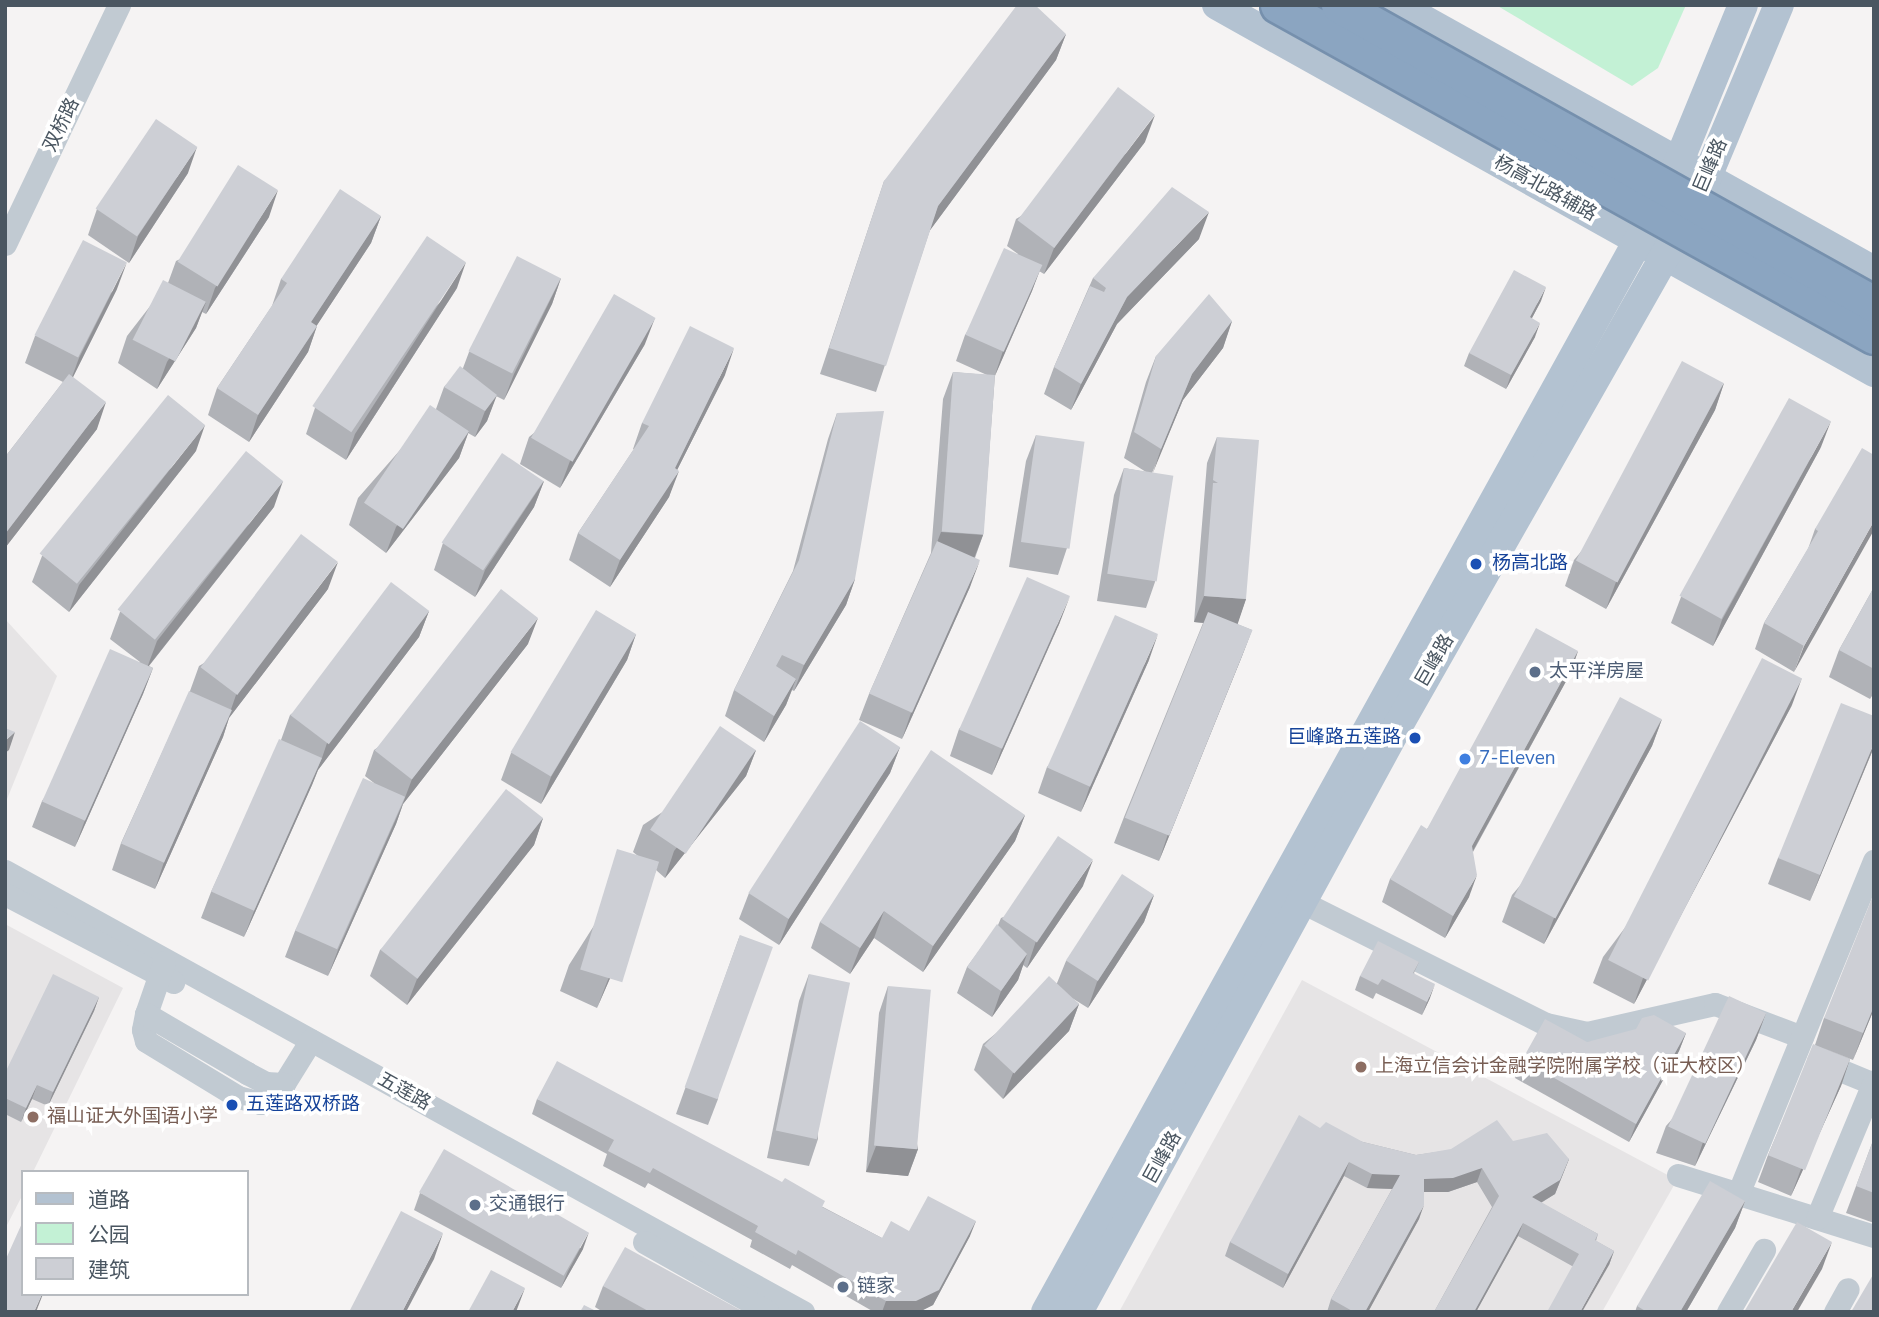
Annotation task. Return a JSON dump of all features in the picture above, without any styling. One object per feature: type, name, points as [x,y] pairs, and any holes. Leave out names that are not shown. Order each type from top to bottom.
[{"type":"highway","points":[[1278,5],[1874,336]]},
{"type":"highway","points":[[1339,5],[1874,304]]},
{"type":"main road","name":"杨高北路辅路","points":[[1217,5],[1874,372]]},
{"type":"main road","points":[[1397,5],[1874,271]]},
{"type":"main road","name":"巨峰路","points":[[1046,1312],[1637,241],[1678,162],[1743,5]]},
{"type":"main road","name":"巨峰路","points":[[1078,1312],[1304,903],[1395,731],[1708,178],[1779,5]]},
{"type":"street","name":"双桥路","points":[[5,244],[119,5]]},
{"type":"street","name":"五莲路","points":[[5,871],[163,967],[803,1312]]},
{"type":"street","points":[[1738,1194],[1872,871]]},
{"type":"street","name":"五莲路","points":[[5,894],[163,967]]},
{"type":"street","points":[[1304,903],[1546,1024],[1587,1033],[1715,1004],[1873,1083],[1817,1218]]},
{"type":"street","points":[[163,967],[146,1014],[161,1027],[266,1083],[284,1084],[307,1046]]},
{"type":"street","name":"五莲路","points":[[307,1046],[768,1312]]},
{"type":"street","points":[[1678,1175],[1874,1236]]},
{"type":"street","points":[[1695,1196],[1874,1252]]},
{"type":"street","points":[[1728,1312],[1764,1250]]},
{"type":"street","points":[[1835,1312],[1848,1289]]},
{"type":"shaded area","points":[[5,619],[57,676],[5,804]]},
{"type":"shaded area","name":"福山证大外国语小学","points":[[5,924],[123,988],[34,1170],[21,1170],[21,1198],[5,1229]]},
{"type":"shaded area","name":"上海立信会计金融学院附属学校（证大校区）","points":[[1302,980],[1677,1180],[1602,1312],[1119,1312]]},
{"type":"green space","points":[[1496,5],[1686,5],[1658,68],[1632,86]]},
{"type":"building","points":[[1017,5],[1035,5],[1066,34],[938,206],[886,366],[829,348],[884,181]]},
{"type":"building","points":[[1118,87],[1155,115],[1054,248],[1017,220]]},
{"type":"building","points":[[156,119],[197,147],[137,236],[96,209]]},
{"type":"building","points":[[238,165],[278,190],[217,287],[178,262]]},
{"type":"building","points":[[1172,187],[1209,212],[1127,297],[1081,384],[1054,367],[1090,286],[1104,292],[1106,288],[1093,278]]},
{"type":"building","points":[[340,189],[381,216],[311,322],[317,326],[258,415],[217,388],[287,283],[281,279]]},
{"type":"building","points":[[427,236],[466,262],[351,432],[312,406]]},
{"type":"building","points":[[83,240],[127,262],[78,358],[34,335]]},
{"type":"building","points":[[1004,248],[1042,265],[1004,352],[965,335]]},
{"type":"building","points":[[517,256],[561,278],[512,374],[468,351]]},
{"type":"building","points":[[1514,270],[1546,287],[1530,317],[1540,323],[1511,375],[1469,353]]},
{"type":"building","points":[[163,280],[206,302],[175,361],[133,340]]},
{"type":"building","points":[[614,294],[656,318],[573,462],[531,438]]},
{"type":"building","points":[[1209,294],[1232,321],[1192,374],[1161,449],[1134,432],[1156,356]]},
{"type":"building","points":[[690,326],[734,348],[675,468],[679,471],[620,560],[578,533],[649,426],[642,423]]},
{"type":"building","points":[[1682,361],[1723,383],[1617,583],[1576,561]]},
{"type":"building","points":[[460,366],[497,395],[485,411],[444,387]]},
{"type":"building","points":[[953,372],[995,375],[984,535],[942,532]]},
{"type":"building","points":[[69,374],[106,402],[5,534],[5,457]]},
{"type":"building","points":[[168,395],[205,425],[77,584],[40,554]]},
{"type":"building","points":[[1789,398],[1831,421],[1721,619],[1679,596]]},
{"type":"building","points":[[430,405],[469,431],[403,529],[364,503]]},
{"type":"building","points":[[884,411],[855,579],[804,665],[782,655],[776,666],[796,679],[774,716],[734,690],[799,560],[837,413]]},
{"type":"building","points":[[1036,435],[1085,442],[1069,549],[1021,542]]},
{"type":"building","points":[[1217,437],[1259,440],[1246,599],[1204,596],[1213,483],[1218,483],[1213,480]]},
{"type":"building","points":[[1862,448],[1874,455],[1874,521],[1804,646],[1764,623],[1818,531],[1815,529]]},
{"type":"building","points":[[246,451],[283,481],[155,640],[118,610]]},
{"type":"building","points":[[502,453],[543,481],[483,570],[442,543]]},
{"type":"building","points":[[1124,468],[1173,476],[1157,582],[1107,574]]},
{"type":"building","points":[[301,534],[338,562],[237,695],[200,667]]},
{"type":"building","points":[[937,541],[980,560],[912,713],[869,694]]},
{"type":"building","points":[[1027,577],[1070,596],[1002,749],[959,730]]},
{"type":"building","points":[[391,582],[429,611],[329,744],[290,715]]},
{"type":"building","points":[[1874,587],[1874,669],[1839,650]]},
{"type":"building","points":[[501,589],[538,618],[412,779],[375,751]]},
{"type":"building","points":[[596,610],[636,634],[551,776],[511,752]]},
{"type":"building","points":[[1208,612],[1253,630],[1169,836],[1125,818]]},
{"type":"building","points":[[1115,615],[1158,634],[1090,787],[1047,768]]},
{"type":"building","points":[[1536,628],[1578,651],[1472,846],[1477,875],[1453,916],[1390,879],[1421,825],[1427,829]]},
{"type":"building","points":[[110,649],[153,668],[85,821],[42,802]]},
{"type":"building","points":[[1762,658],[1802,678],[1648,980],[1608,960]]},
{"type":"building","points":[[189,691],[232,710],[164,863],[121,844]]},
{"type":"building","points":[[1620,697],[1661,719],[1555,919],[1514,897]]},
{"type":"building","points":[[1841,703],[1874,716],[1874,743],[1820,875],[1778,858]]},
{"type":"building","points":[[860,721],[900,747],[789,919],[748,893]]},
{"type":"building","points":[[720,726],[756,750],[686,854],[650,830]]},
{"type":"building","points":[[5,728],[15,732],[5,741]]},
{"type":"building","points":[[279,739],[322,758],[254,911],[211,892]]},
{"type":"building","points":[[931,750],[1025,815],[933,946],[884,911],[860,948],[820,922]]},
{"type":"building","points":[[363,778],[405,797],[337,949],[295,931]]},
{"type":"building","points":[[506,789],[543,818],[417,979],[380,950]]},
{"type":"building","points":[[1058,836],[1093,859],[1037,942],[1002,919]]},
{"type":"building","points":[[617,849],[659,862],[622,982],[580,969]]},
{"type":"building","points":[[1122,874],[1154,895],[1098,981],[1066,960]]},
{"type":"building","points":[[1874,893],[1874,1006],[1863,1033],[1824,1018]]},
{"type":"building","points":[[997,924],[1027,954],[1001,991],[967,967]]},
{"type":"building","points":[[740,935],[773,947],[717,1099],[685,1087]]},
{"type":"building","points":[[1378,941],[1419,962],[1413,973],[1435,984],[1427,1002],[1382,979],[1378,985],[1360,976]]},
{"type":"building","points":[[53,974],[99,997],[53,1092],[37,1085],[26,1108],[5,1098],[5,1073]]},
{"type":"building","points":[[809,974],[850,983],[817,1139],[776,1131]]},
{"type":"building","points":[[1049,976],[1079,1004],[1014,1073],[984,1045]]},
{"type":"building","points":[[888,986],[931,990],[917,1149],[874,1145]]},
{"type":"building","points":[[1729,996],[1766,1013],[1705,1144],[1668,1127]]},
{"type":"building","points":[[1654,1015],[1686,1033],[1636,1124],[1522,1060],[1545,1019],[1587,1042],[1636,1029],[1642,1018]]},
{"type":"building","points":[[1813,1044],[1850,1059],[1805,1170],[1768,1155]]},
{"type":"building","points":[[557,1061],[782,1182],[785,1178],[825,1201],[822,1207],[882,1238],[891,1221],[909,1231],[928,1196],[976,1221],[939,1290],[916,1301],[886,1301],[798,1250],[796,1255],[755,1232],[758,1226],[653,1168],[650,1173],[608,1151],[614,1140],[537,1099]]},
{"type":"building","points":[[1299,1115],[1320,1128],[1326,1122],[1363,1142],[1416,1155],[1451,1149],[1497,1120],[1513,1141],[1547,1133],[1569,1159],[1560,1180],[1532,1197],[1598,1234],[1595,1240],[1614,1251],[1580,1312],[1547,1312],[1579,1254],[1523,1223],[1474,1312],[1434,1312],[1499,1196],[1482,1168],[1453,1178],[1424,1179],[1424,1205],[1365,1312],[1354,1312],[1331,1299],[1400,1175],[1372,1174],[1349,1162],[1288,1274],[1230,1242]]},
{"type":"building","points":[[1874,1138],[1874,1193],[1856,1186]]},
{"type":"building","points":[[444,1149],[589,1232],[564,1276],[419,1192]]},
{"type":"building","points":[[1710,1181],[1745,1201],[1680,1312],[1647,1312],[1637,1306]]},
{"type":"building","points":[[401,1211],[443,1233],[402,1312],[349,1312]]},
{"type":"building","points":[[1797,1222],[1832,1242],[1791,1312],[1744,1312]]},
{"type":"building","points":[[21,1225],[21,1296],[41,1296],[34,1312],[5,1312],[5,1261]]},
{"type":"building","points":[[625,1247],[744,1312],[650,1312],[603,1286]]},
{"type":"building","points":[[491,1270],[525,1288],[512,1312],[468,1312]]},
{"type":"building","points":[[1874,1273],[1874,1312],[1851,1312]]},
{"type":"building","points":[[584,1305],[598,1312],[580,1312]]},
{"type":"place","name":"杨高北路","points":[[1476,564]]},
{"type":"place","name":"太平洋房屋","points":[[1535,672]]},
{"type":"place","name":"巨峰路五莲路","points":[[1415,738]]},
{"type":"place","name":"7-Eleven","points":[[1465,759]]},
{"type":"place","name":"上海立信会计金融学院附属学校（证大校区）","points":[[1361,1067]]},
{"type":"place","name":"五莲路双桥路","points":[[232,1105]]},
{"type":"place","name":"福山证大外国语小学","points":[[33,1117]]},
{"type":"place","name":"交通银行","points":[[475,1205]]},
{"type":"place","name":"链家","points":[[843,1287]]}]
